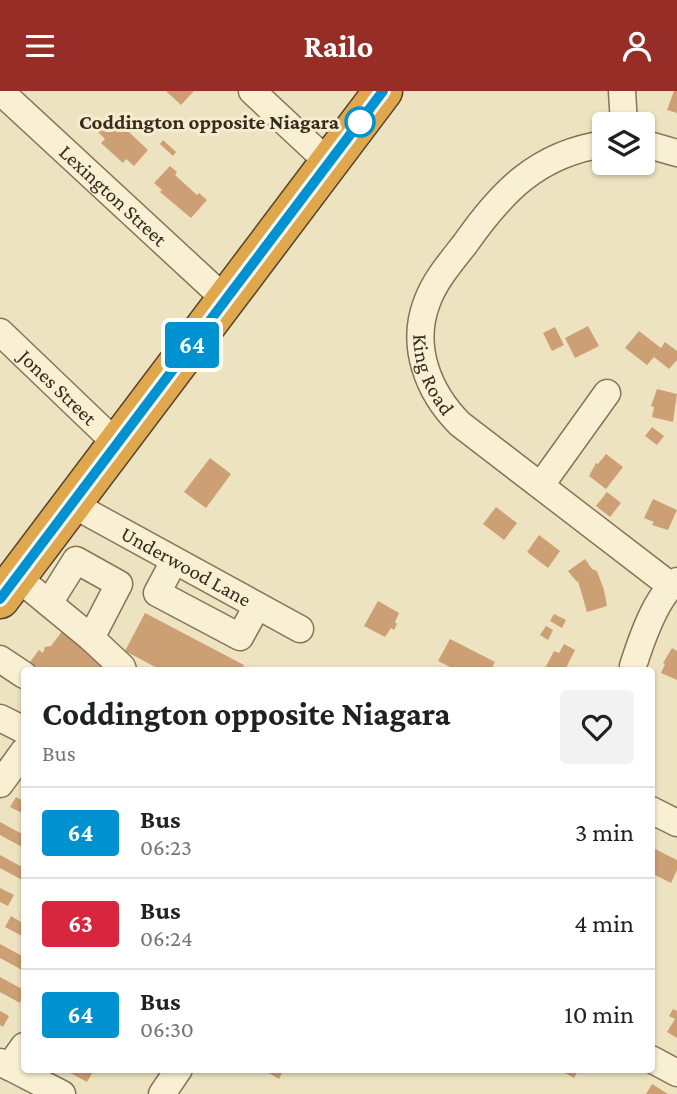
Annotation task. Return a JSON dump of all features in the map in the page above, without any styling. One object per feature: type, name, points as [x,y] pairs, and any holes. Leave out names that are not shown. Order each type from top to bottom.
[{"type":"highway","points":[[8,588],[383,91]]},
{"type":"street","name":"Lexington Street","points":[[0,91],[226,300]]},
{"type":"street","points":[[252,91],[329,163]]},
{"type":"street","points":[[622,91],[623,112]]},
{"type":"street","name":"King Road","points":[[592,147],[561,154],[536,168],[512,187],[474,230],[435,284],[422,316],[422,358],[430,382],[445,409],[460,424],[674,583]]},
{"type":"street","points":[[655,147],[677,153]]},
{"type":"street","name":"Jones Street","points":[[0,332],[117,445]]},
{"type":"street","points":[[541,485],[607,393]]},
{"type":"street","name":"Underwood Lane","points":[[72,504],[300,629]]},
{"type":"street","points":[[49,603],[76,560],[119,584],[91,638]]},
{"type":"street","points":[[174,561],[157,593],[240,637],[257,606]]},
{"type":"street","points":[[633,666],[645,632],[674,583]]},
{"type":"street","points":[[8,588],[49,603],[122,667]]},
{"type":"street","points":[[0,659],[21,673]]},
{"type":"street","points":[[0,718],[21,728]]},
{"type":"street","points":[[0,784],[21,755]]},
{"type":"street","points":[[655,812],[677,823]]},
{"type":"street","points":[[21,1049],[4,1065],[62,1094]]},
{"type":"street","points":[[655,1061],[677,1073]]},
{"type":"street","points":[[162,1094],[176,1073]]},
{"type":"building","points":[[166,91],[194,91],[181,105]]},
{"type":"building","points":[[674,91],[677,91],[677,113],[667,110]]},
{"type":"building","points":[[112,116],[148,150],[134,166],[126,159],[123,163],[101,143],[105,139],[98,132]]},
{"type":"building","points":[[163,140],[176,152],[173,156],[160,144]]},
{"type":"building","points":[[170,166],[177,172],[175,175],[197,195],[199,193],[207,200],[191,218],[160,192],[162,190],[154,183]]},
{"type":"building","points":[[588,326],[599,346],[575,358],[565,338]]},
{"type":"building","points":[[555,327],[564,345],[552,351],[543,333]]},
{"type":"building","points":[[639,331],[661,348],[665,342],[677,351],[677,360],[669,369],[654,357],[647,365],[625,348]]},
{"type":"building","points":[[657,389],[677,394],[673,422],[652,417],[654,407],[651,406]]},
{"type":"building","points":[[652,427],[664,436],[657,445],[645,436]]},
{"type":"building","points":[[606,454],[623,467],[606,489],[589,476],[596,463]]},
{"type":"building","points":[[210,458],[231,474],[206,508],[184,492]]},
{"type":"building","points":[[607,492],[621,503],[610,517],[596,506]]},
{"type":"building","points":[[653,499],[677,510],[668,530],[652,525],[654,522],[644,518]]},
{"type":"building","points":[[496,507],[517,523],[504,540],[483,524]]},
{"type":"building","points":[[539,535],[560,551],[548,568],[527,552]]},
{"type":"building","points":[[585,559],[592,569],[597,571],[607,606],[587,612],[578,581],[568,571]]},
{"type":"building","points":[[378,601],[399,613],[394,630],[391,628],[385,637],[364,626]]},
{"type":"building","points":[[145,613],[244,665],[155,667],[125,651]]},
{"type":"building","points":[[554,614],[566,620],[562,628],[550,621]]},
{"type":"building","points":[[66,626],[108,667],[37,667],[30,662],[39,650],[43,653],[45,647],[51,646]]},
{"type":"building","points":[[546,626],[553,630],[548,640],[540,635]]},
{"type":"building","points":[[450,639],[495,662],[492,667],[450,667],[438,661]]},
{"type":"building","points":[[564,644],[575,650],[566,667],[546,667],[554,651],[559,653]]},
{"type":"building","points":[[672,648],[677,651],[677,680],[661,673],[665,664],[663,663]]},
{"type":"building","points":[[16,797],[21,800],[21,812],[10,807]]},
{"type":"building","points":[[0,822],[21,833],[21,846],[0,835]]},
{"type":"building","points":[[655,849],[677,860],[677,870],[671,883],[655,875]]},
{"type":"building","points":[[0,855],[21,866],[21,879],[0,868]]},
{"type":"building","points":[[0,888],[14,895],[8,906],[0,902]]},
{"type":"building","points":[[11,916],[21,922],[21,935],[5,927]]},
{"type":"building","points":[[0,944],[21,955],[21,969],[0,958]]},
{"type":"building","points":[[0,977],[21,988],[20,1003],[0,992]]},
{"type":"building","points":[[673,1009],[677,1011],[677,1038],[667,1032],[675,1019],[669,1016]]},
{"type":"building","points":[[0,1011],[9,1016],[3,1027],[0,1025]]},
{"type":"building","points":[[70,1073],[92,1073],[87,1082]]},
{"type":"building","points":[[269,1073],[282,1073],[279,1079]]},
{"type":"building","points":[[652,1084],[668,1094],[646,1094]]},
{"type":"bus line","name":"64","points":[[0,599],[383,91]]},
{"type":"place","name":"Coddington opposite Niagara","points":[[360,122]]}]
